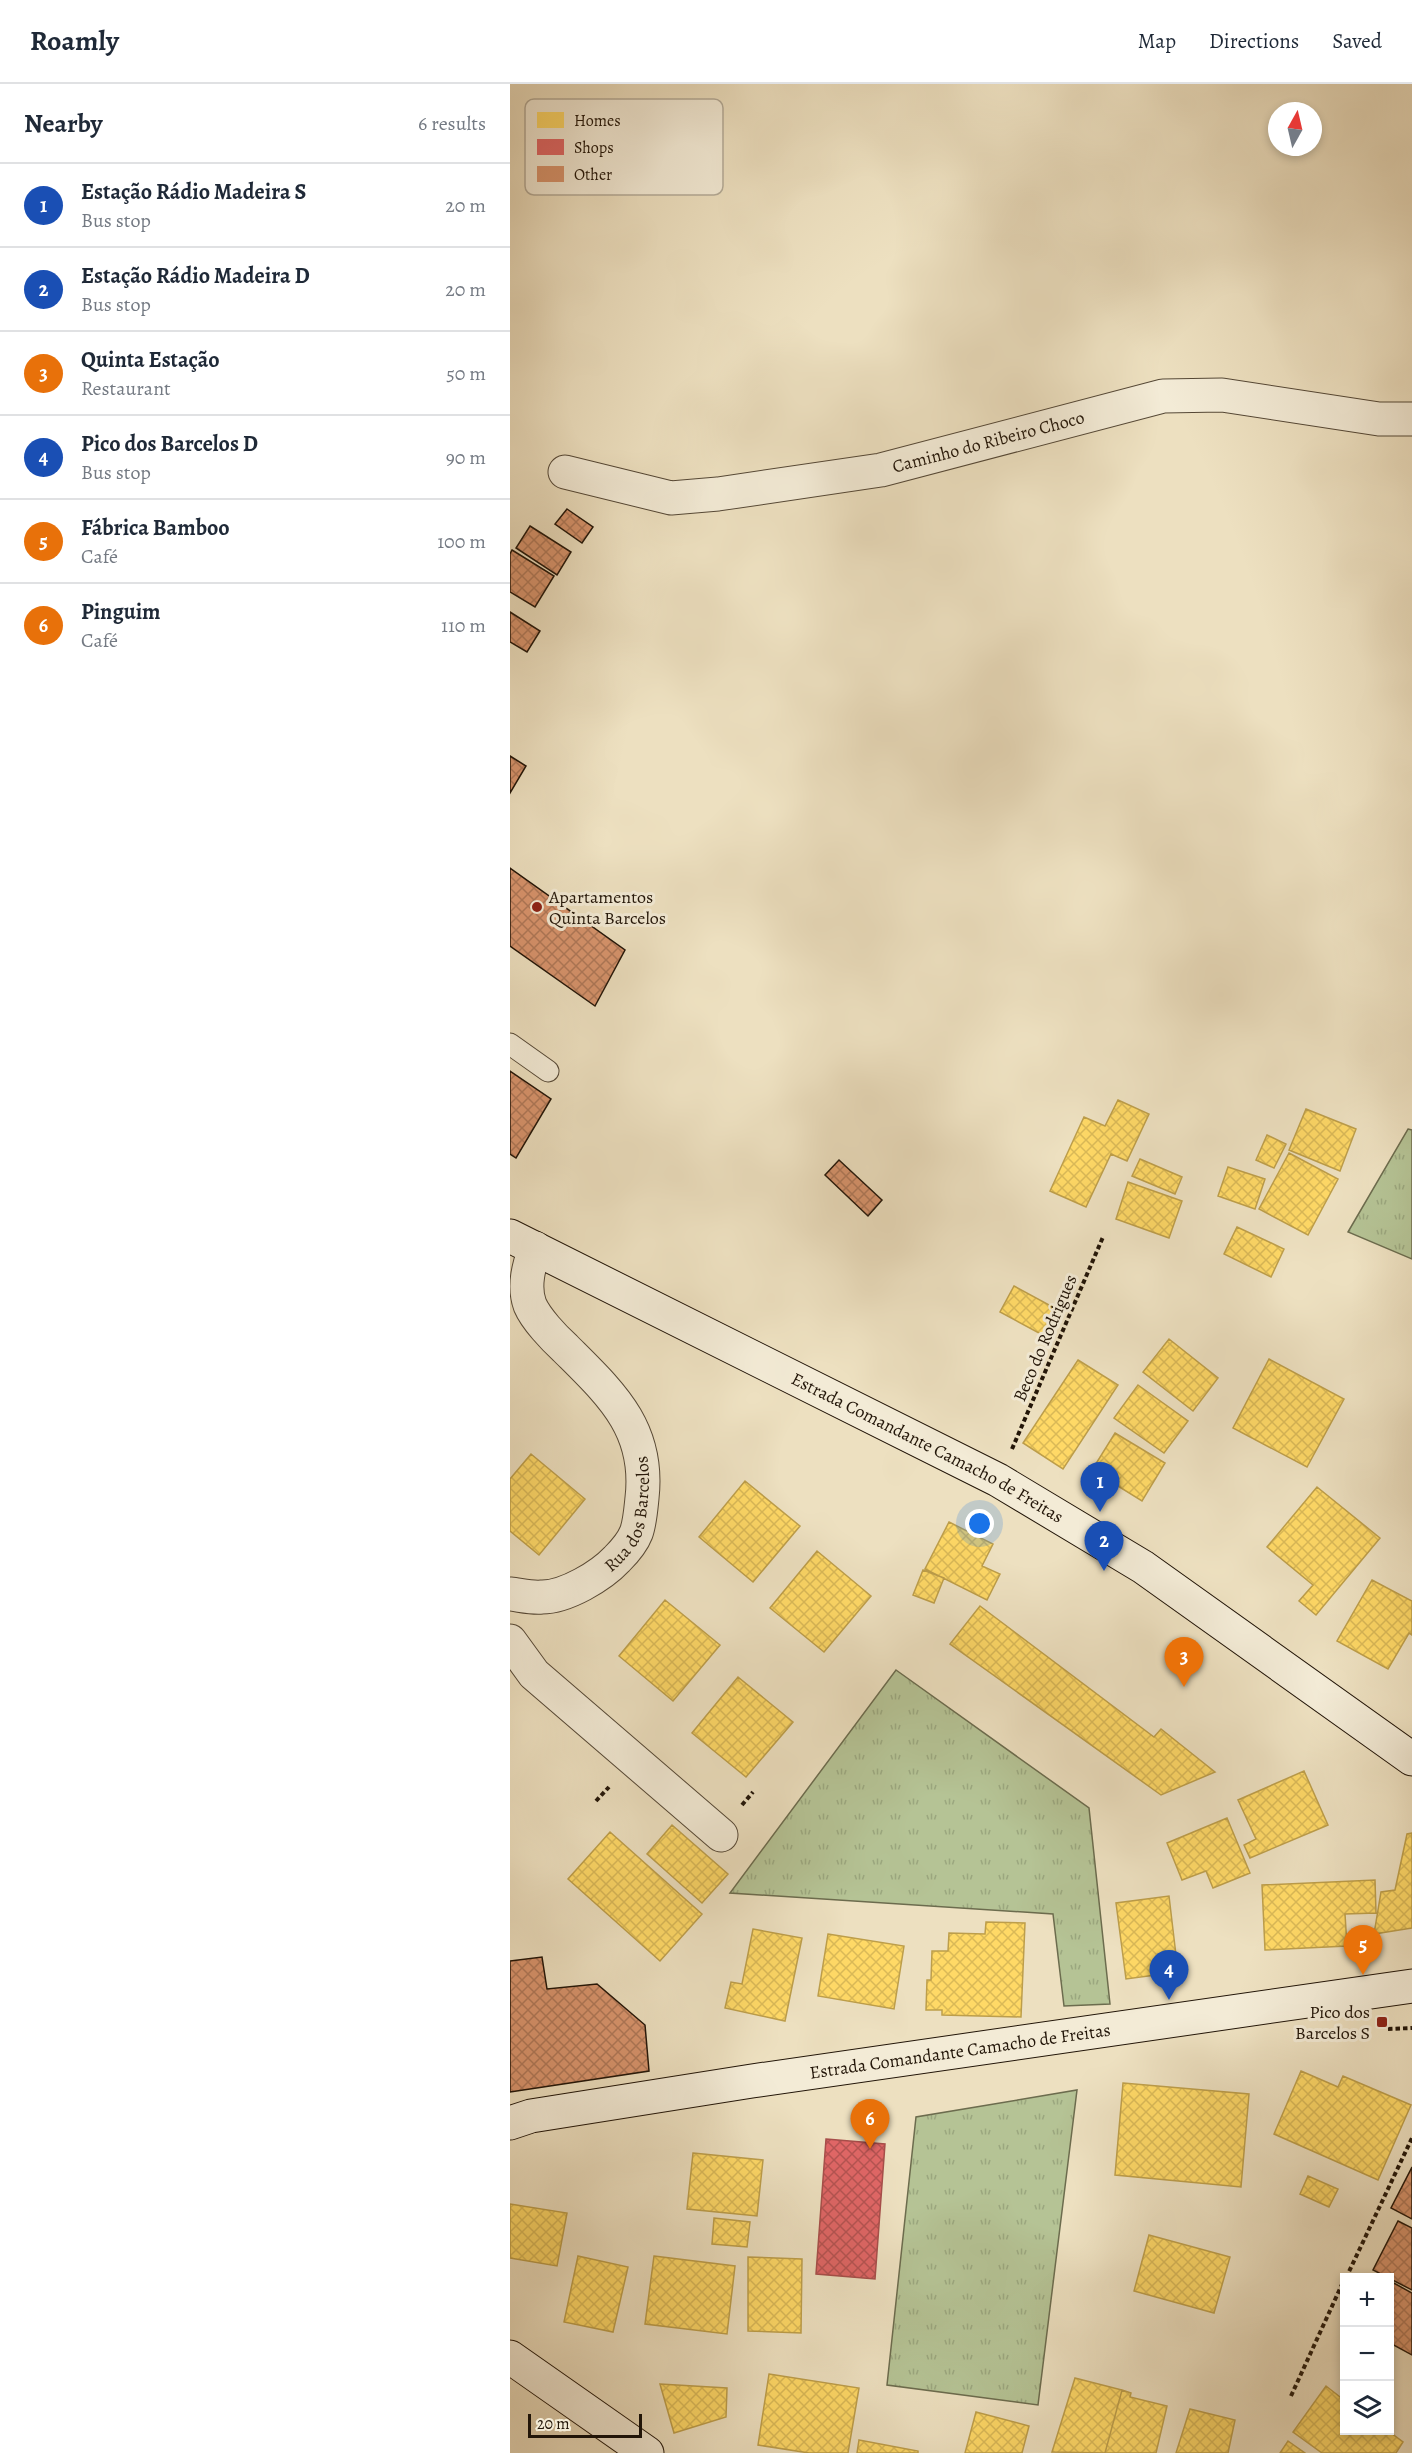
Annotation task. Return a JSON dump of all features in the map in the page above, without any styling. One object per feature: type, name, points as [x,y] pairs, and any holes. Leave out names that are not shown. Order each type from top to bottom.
[{"type":"main road","name":"Caminho do Ribeiro Choco","points":[[564,472],[671,498],[718,494],[881,470],[1163,396],[1222,395],[1379,419],[1412,419]]},
{"type":"main road","name":"Rua dos Barcelos","points":[[510,1594],[543,1598],[586,1584],[614,1562],[629,1547],[639,1530],[644,1488],[639,1443],[629,1421],[616,1402],[591,1374],[552,1335],[530,1305],[523,1242]]},
{"type":"main road","name":"Estrada Comandante Camacho de Freitas","points":[[523,1242],[998,1480],[1143,1567],[1412,1759]]},
{"type":"main road","points":[[510,1641],[534,1674],[721,1835]]},
{"type":"main road","name":"Estrada Comandante Camacho de Freitas","points":[[510,2123],[531,2116],[752,2081],[1412,1986]]},
{"type":"main road","points":[[510,2357],[647,2453]]},
{"type":"lane","points":[[510,1044],[548,1071]]},
{"type":"path","name":"Beco do Rodrigues","points":[[1011,1451],[1103,1237]]},
{"type":"path","points":[[1348,2273],[1411,2140]]},
{"type":"path","points":[[1291,2396],[1340,2290]]},
{"type":"green space","points":[[1408,1129],[1412,1130],[1412,1259],[1348,1232]]},
{"type":"green space","points":[[896,1670],[1089,1808],[1110,2004],[1064,2006],[1053,1914],[730,1893]]},
{"type":"green space","points":[[1077,2090],[1038,2405],[887,2385],[916,2117]]},
{"type":"building: Homes","points":[[1118,1100],[1149,1114],[1127,1161],[1111,1154],[1086,1207],[1050,1191],[1084,1117],[1105,1126]]},
{"type":"building: Homes","points":[[1306,1109],[1356,1129],[1340,1171],[1289,1150]]},
{"type":"building: Homes","points":[[1267,1135],[1286,1144],[1274,1168],[1256,1160]]},
{"type":"building: Homes","points":[[1289,1153],[1338,1179],[1308,1235],[1259,1209]]},
{"type":"building: Homes","points":[[1140,1159],[1182,1177],[1175,1194],[1132,1176]]},
{"type":"building: Homes","points":[[1228,1167],[1265,1179],[1255,1209],[1218,1196]]},
{"type":"building: Homes","points":[[1128,1182],[1182,1201],[1169,1238],[1116,1219]]},
{"type":"building: Homes","points":[[1237,1227],[1284,1249],[1271,1277],[1224,1254]]},
{"type":"building: Homes","points":[[1014,1286],[1064,1313],[1050,1339],[1000,1312]]},
{"type":"building: Homes","points":[[1169,1339],[1218,1378],[1193,1411],[1143,1372]]},
{"type":"building: Homes","points":[[1269,1359],[1344,1399],[1307,1467],[1233,1428]]},
{"type":"building: Homes","points":[[1078,1360],[1118,1385],[1063,1469],[1023,1443]]},
{"type":"building: Homes","points":[[1138,1385],[1188,1421],[1164,1453],[1114,1418]]},
{"type":"building: Homes","points":[[1115,1433],[1165,1463],[1142,1501],[1092,1470]]},
{"type":"building: Homes","points":[[531,1454],[585,1499],[539,1555],[510,1531],[510,1479]]},
{"type":"building: Homes","points":[[745,1481],[800,1526],[753,1582],[699,1537]]},
{"type":"building: Homes","points":[[1317,1487],[1380,1538],[1316,1615],[1299,1601],[1313,1585],[1267,1547]]},
{"type":"building: Homes","points":[[949,1522],[993,1544],[982,1566],[1000,1574],[987,1600],[925,1569]]},
{"type":"building: Homes","points":[[817,1551],[871,1596],[824,1652],[770,1608]]},
{"type":"building: Homes","points":[[923,1570],[944,1578],[934,1603],[913,1595]]},
{"type":"building: Homes","points":[[1372,1580],[1412,1601],[1412,1635],[1409,1633],[1388,1669],[1337,1641]]},
{"type":"building: Homes","points":[[665,1600],[720,1645],[673,1701],[619,1656]]},
{"type":"building: Homes","points":[[980,1606],[1154,1737],[1161,1729],[1215,1772],[1161,1795],[950,1644]]},
{"type":"building: Homes","points":[[738,1677],[793,1722],[746,1777],[692,1733]]},
{"type":"building: Homes","points":[[1304,1771],[1328,1825],[1250,1858],[1244,1845],[1256,1839],[1238,1800]]},
{"type":"building: Homes","points":[[1227,1818],[1250,1873],[1213,1888],[1206,1871],[1182,1880],[1167,1843]]},
{"type":"building: Homes","points":[[672,1825],[728,1874],[702,1903],[647,1854]]},
{"type":"building: Homes","points":[[610,1832],[702,1914],[660,1961],[568,1879]]},
{"type":"building: Homes","points":[[1412,1833],[1412,1928],[1374,1934],[1381,1892],[1395,1890],[1407,1834]]},
{"type":"building: Homes","points":[[1375,1880],[1376,1913],[1345,1914],[1347,1946],[1265,1950],[1262,1885]]},
{"type":"building: Homes","points":[[1169,1896],[1178,1972],[1126,1979],[1116,1903]]},
{"type":"building: Homes","points":[[986,1922],[1025,1923],[1021,2017],[942,2015],[942,2010],[926,2010],[927,1980],[931,1980],[932,1951],[948,1951],[949,1933],[985,1934]]},
{"type":"building: Homes","points":[[753,1929],[802,1938],[785,2021],[725,2008],[731,1982],[742,1984]]},
{"type":"building: Homes","points":[[828,1934],[904,1946],[894,2009],[818,1996]]},
{"type":"building: Homes","points":[[1301,2071],[1338,2087],[1343,2076],[1411,2105],[1378,2180],[1274,2134]]},
{"type":"building: Homes","points":[[1123,2083],[1249,2094],[1241,2187],[1115,2175]]},
{"type":"building: Homes","points":[[693,2153],[763,2160],[757,2216],[687,2209]]},
{"type":"building: Homes","points":[[1308,2176],[1338,2189],[1329,2207],[1300,2194]]},
{"type":"building: Homes","points":[[510,2204],[567,2213],[557,2266],[510,2258]]},
{"type":"building: Homes","points":[[714,2218],[750,2222],[747,2247],[712,2244]]},
{"type":"building: Homes","points":[[1149,2235],[1230,2257],[1214,2313],[1134,2291]]},
{"type":"building: Homes","points":[[578,2256],[628,2267],[613,2332],[564,2322]]},
{"type":"building: Homes","points":[[654,2256],[735,2266],[727,2334],[645,2324]]},
{"type":"building: Homes","points":[[748,2257],[802,2259],[801,2333],[748,2331]]},
{"type":"building: Homes","points":[[769,2374],[859,2388],[848,2453],[809,2453],[758,2445]]},
{"type":"building: Homes","points":[[1075,2378],[1122,2390],[1105,2453],[1052,2452]]},
{"type":"building: Homes","points":[[660,2384],[727,2388],[726,2417],[674,2433]]},
{"type":"building: Homes","points":[[1326,2386],[1340,2397],[1340,2435],[1394,2435],[1403,2442],[1396,2453],[1322,2453],[1293,2432]]},
{"type":"building: Homes","points":[[1122,2390],[1131,2393],[1130,2397],[1167,2406],[1156,2453],[1105,2453]]},
{"type":"building: Homes","points":[[1190,2409],[1235,2420],[1228,2453],[1176,2453]]},
{"type":"building: Homes","points":[[976,2412],[1029,2426],[1022,2453],[965,2453]]},
{"type":"building: Homes","points":[[859,2440],[918,2451],[918,2453],[857,2453]]},
{"type":"building: Homes","points":[[1288,2441],[1305,2453],[1280,2453]]},
{"type":"building: Shops","points":[[826,2139],[885,2144],[875,2279],[816,2274]]},
{"type":"building: Other","points":[[567,509],[593,527],[582,543],[555,524]]},
{"type":"building: Other","points":[[530,526],[571,552],[557,575],[516,548]]},
{"type":"building: Other","points":[[512,550],[554,576],[535,607],[510,592],[510,554]]},
{"type":"building: Other","points":[[510,612],[540,631],[527,652],[510,642]]},
{"type":"building: Other","points":[[510,756],[526,766],[510,793]]},
{"type":"building: Other","name":"Apartamentos Quinta Barcelos","points":[[510,868],[625,950],[595,1006],[510,946]]},
{"type":"building: Other","points":[[510,1071],[551,1099],[516,1158],[510,1154]]},
{"type":"building: Other","points":[[839,1160],[882,1200],[868,1216],[825,1175]]},
{"type":"building: Other","points":[[542,1957],[547,1989],[597,1984],[645,2025],[649,2071],[510,2092],[510,1961]]},
{"type":"building: Other","points":[[1412,2167],[1412,2219],[1391,2208]]},
{"type":"building: Other","points":[[1398,2221],[1412,2228],[1412,2290],[1394,2281],[1394,2273],[1379,2273],[1373,2270]]},
{"type":"building: Other","points":[[1394,2283],[1412,2293],[1412,2355],[1394,2345]]},
{"type":"place","name":"Apartamentos Quinta Barcelos","points":[[537,907]]},
{"type":"place","name":"Estação Rádio Madeira S","points":[[1100,1512]]},
{"type":"place","name":"Estação Rádio Madeira D","points":[[1104,1571]]},
{"type":"place","name":"Quinta Estação","points":[[1184,1687]]},
{"type":"place","name":"Fábrica Bamboo","points":[[1363,1975]]},
{"type":"place","name":"Pico dos Barcelos D","points":[[1169,2000]]},
{"type":"place","name":"Pico dos Barcelos S","points":[[1382,2022]]},
{"type":"place","name":"Pinguim","points":[[870,2149]]}]
